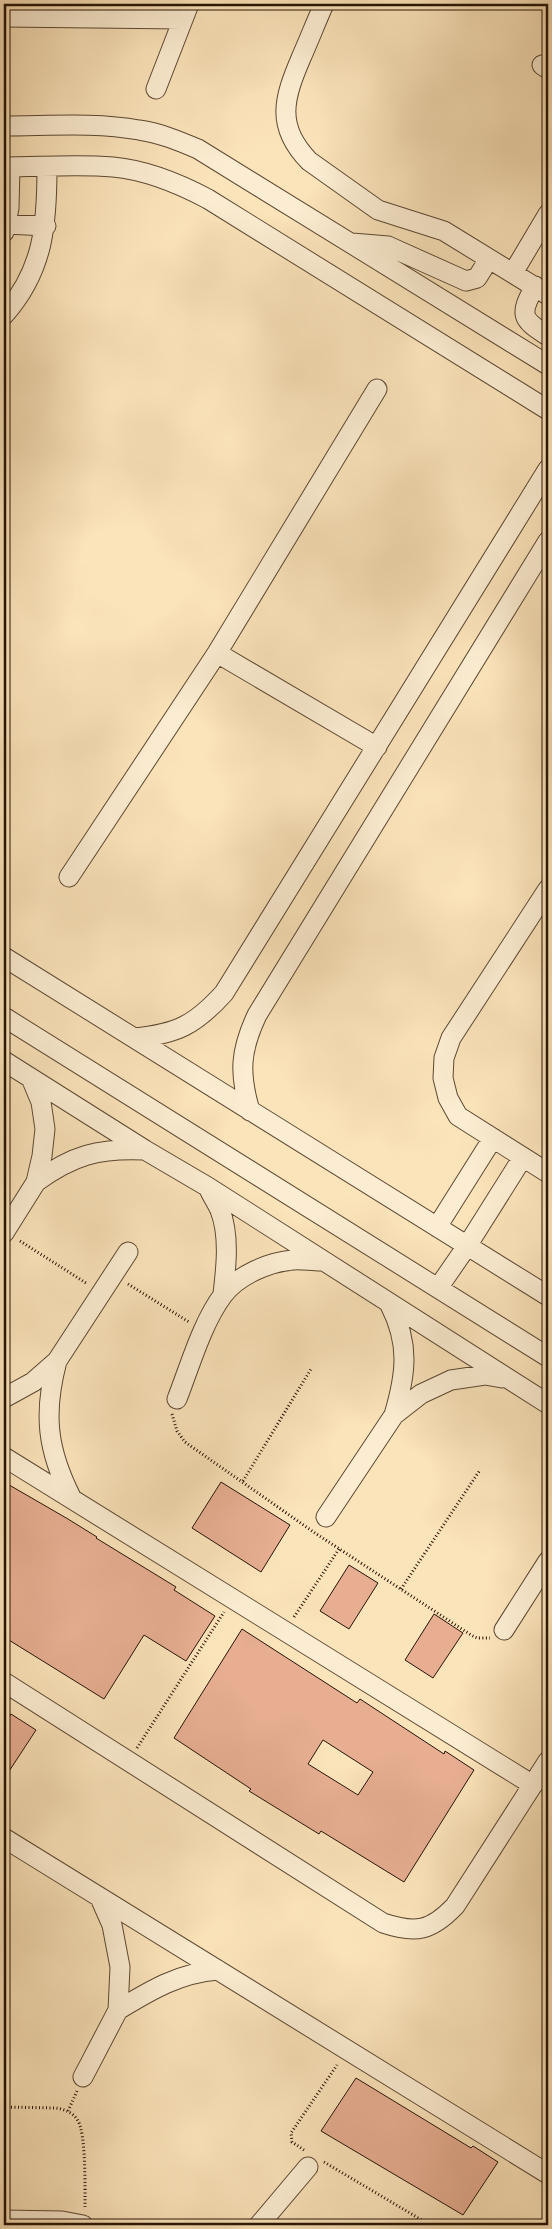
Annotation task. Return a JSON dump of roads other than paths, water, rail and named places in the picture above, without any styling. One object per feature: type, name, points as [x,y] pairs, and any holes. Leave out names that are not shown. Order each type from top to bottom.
[{"type":"street","points":[[324,4],[288,92],[285,117],[293,142],[308,161],[370,205],[386,214],[434,226],[542,291],[524,306],[524,316],[529,324],[548,336]]},
{"type":"street","points":[[4,17],[185,12],[156,89]]},
{"type":"street","points":[[4,126],[110,126],[140,130],[170,138],[198,149],[548,365]]},
{"type":"street","points":[[46,226],[5,228],[9,208],[7,167],[113,167],[162,178],[186,187],[216,204],[546,412]]},
{"type":"street","points":[[4,316],[25,287],[34,268],[46,226],[48,167]]},
{"type":"street","points":[[513,273],[548,214]]},
{"type":"street","points":[[351,243],[388,246],[466,281],[477,278],[489,259]]},
{"type":"street","points":[[69,877],[217,653],[377,389]]},
{"type":"street","points":[[134,1038],[160,1036],[184,1027],[207,1012],[224,993],[548,469]]},
{"type":"street","points":[[250,1111],[243,1087],[242,1062],[246,1038],[257,1015],[548,541]]},
{"type":"street","points":[[217,653],[377,747]]},
{"type":"street","points":[[548,889],[451,1038],[444,1058],[443,1078],[448,1098],[458,1116],[548,1173]]},
{"type":"street","points":[[4,957],[548,1296]]},
{"type":"street","points":[[4,1017],[548,1357]]},
{"type":"street","points":[[4,1061],[145,1150],[208,1187],[322,1262],[548,1404]]},
{"type":"street","points":[[4,1232],[36,1182],[42,1156],[45,1129],[41,1102],[31,1078]]},
{"type":"street","points":[[437,1227],[493,1138]]},
{"type":"street","points":[[36,1182],[58,1166],[86,1154],[116,1149],[145,1150]]},
{"type":"street","points":[[438,1288],[523,1157]]},
{"type":"street","points":[[208,1187],[221,1211],[225,1237],[226,1261],[223,1294]]},
{"type":"street","points":[[4,1398],[33,1382],[57,1361],[128,1252]]},
{"type":"street","points":[[177,1399],[203,1331],[223,1294],[244,1277],[267,1265],[294,1259],[322,1262]]},
{"type":"street","points":[[326,1517],[394,1415],[403,1385],[405,1354],[400,1324],[390,1304]]},
{"type":"street","points":[[57,1361],[49,1389],[47,1418],[50,1446],[58,1473],[72,1499]]},
{"type":"street","points":[[394,1415],[421,1394],[451,1380],[485,1375],[508,1379]]},
{"type":"street","points":[[4,1457],[533,1785]]},
{"type":"street","points":[[504,1630],[548,1561]]},
{"type":"street","points":[[4,1682],[383,1923],[402,1929],[422,1929],[441,1920],[456,1906],[548,1761]]},
{"type":"street","points":[[4,1838],[548,2174]]},
{"type":"street","points":[[83,2077],[118,2010],[120,1967],[112,1925],[100,1898]]},
{"type":"street","points":[[118,2010],[156,1986],[199,1972],[218,1970]]},
{"type":"street","points":[[259,2225],[310,2159]]},
{"type":"street","points":[[4,2220],[84,2220]]}]
